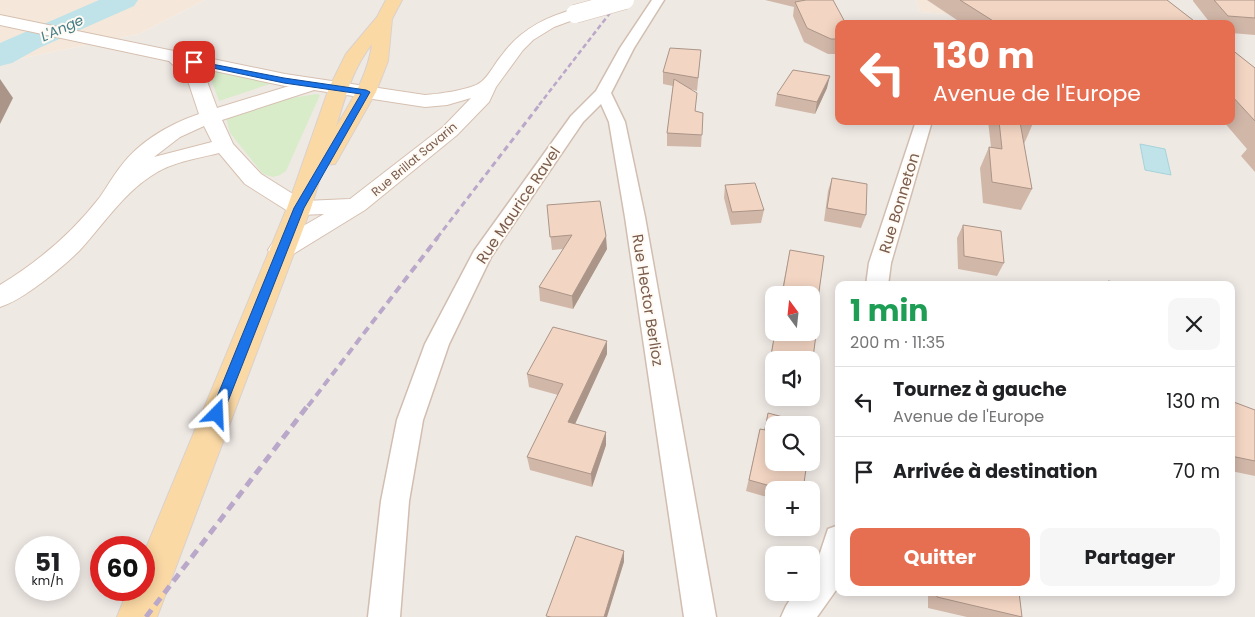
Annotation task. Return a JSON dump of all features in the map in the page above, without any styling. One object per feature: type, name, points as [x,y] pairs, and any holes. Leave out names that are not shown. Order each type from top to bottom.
[{"type":"main road","points":[[137,617],[299,208],[338,88],[355,54],[384,19],[394,0]]},
{"type":"main road","name":"Rue Brillat Savarin","points":[[281,250],[357,205],[450,131],[482,98],[487,87],[517,46],[527,36],[548,24],[575,14],[625,0]]},
{"type":"main road","points":[[299,208],[366,92],[378,61],[384,19]]},
{"type":"main road","name":"Rue Brillat Savarin","points":[[8,22],[284,80],[425,101],[447,99],[487,87]]},
{"type":"main road","points":[[177,59],[196,76],[210,116],[224,146],[253,179],[299,208]]},
{"type":"main road","points":[[0,297],[21,285],[71,244],[111,197],[120,180],[137,159],[150,148],[184,127],[210,116],[290,93],[313,84],[349,64]]},
{"type":"main road","points":[[111,197],[156,164],[224,146]]},
{"type":"main road","name":"Rue Brillat Savarin","points":[[299,208],[357,205]]},
{"type":"street","points":[[603,93],[627,48],[658,0]]},
{"type":"street","name":"Rue Maurice Ravel","points":[[384,617],[394,502],[410,420],[437,344],[480,256],[577,119],[603,93]]},
{"type":"street","name":"Rue Hector Berlioz","points":[[603,93],[617,122],[635,217],[700,617]]},
{"type":"street","name":"Rue Bonneton","points":[[878,281],[880,263],[923,125]]},
{"type":"street","points":[[797,617],[829,573],[835,553]]},
{"type":"shaded area","points":[[0,0],[205,0],[139,34],[0,63]]},
{"type":"shaded area","points":[[205,0],[916,0],[920,12],[1025,20],[1009,0],[1255,0],[1255,617],[0,617],[0,63],[139,34]]},
{"type":"shaded area","points":[[916,0],[1009,0],[1026,20],[920,12]]},
{"type":"green space","points":[[207,68],[276,82],[219,101]]},
{"type":"green space","points":[[320,95],[286,171],[273,177],[263,174],[230,133],[226,117],[273,101]]},
{"type":"water","points":[[1140,144],[1165,149],[1171,175],[1145,170]]},
{"type":"building","points":[[833,0],[844,20],[835,20],[835,39],[807,28],[795,2]]},
{"type":"building","points":[[960,0],[1167,0],[1193,20],[992,20]]},
{"type":"building","points":[[1214,0],[1255,0],[1255,18],[1228,16]]},
{"type":"building","points":[[670,48],[701,50],[698,78],[663,72]]},
{"type":"building","points":[[1235,52],[1255,68],[1255,121],[1235,99]]},
{"type":"building","points":[[793,70],[830,76],[817,102],[777,94]]},
{"type":"building","points":[[674,79],[697,93],[695,111],[703,113],[702,135],[667,133]]},
{"type":"building","points":[[999,125],[1021,125],[1032,189],[992,182],[989,147],[1002,149]]},
{"type":"building","points":[[832,178],[867,184],[866,215],[827,208]]},
{"type":"building","points":[[755,183],[764,210],[732,212],[725,185]]},
{"type":"building","points":[[600,201],[606,236],[572,296],[539,287],[572,235],[550,237],[547,205]]},
{"type":"building","points":[[963,225],[1001,231],[1004,263],[964,256]]},
{"type":"building","points":[[790,250],[824,256],[820,286],[784,286]]},
{"type":"building","points":[[553,327],[607,341],[568,422],[606,432],[591,474],[527,457],[563,384],[527,374]]},
{"type":"building","points":[[774,341],[815,341],[814,351],[772,351]]},
{"type":"building","points":[[1235,402],[1255,410],[1255,461],[1235,457]]},
{"type":"building","points":[[768,413],[779,416],[767,416]]},
{"type":"building","points":[[760,429],[765,430],[765,471],[806,471],[804,481],[765,481],[765,484],[749,480]]},
{"type":"building","points":[[576,536],[624,551],[604,617],[546,616]]},
{"type":"building","points":[[1019,596],[1022,617],[937,597]]},
{"type":"waterway","name":"L'Ange","points":[[0,56],[28,41],[124,0]]},
{"type":"railway","points":[[539,105],[620,0]]},
{"type":"railway","points":[[437,238],[540,104]]},
{"type":"railway","points":[[308,406],[438,237]]},
{"type":"railway","points":[[146,617],[309,404]]},
{"type":"route","points":[[194,62],[284,80],[366,92],[299,208],[217,414]]}]
